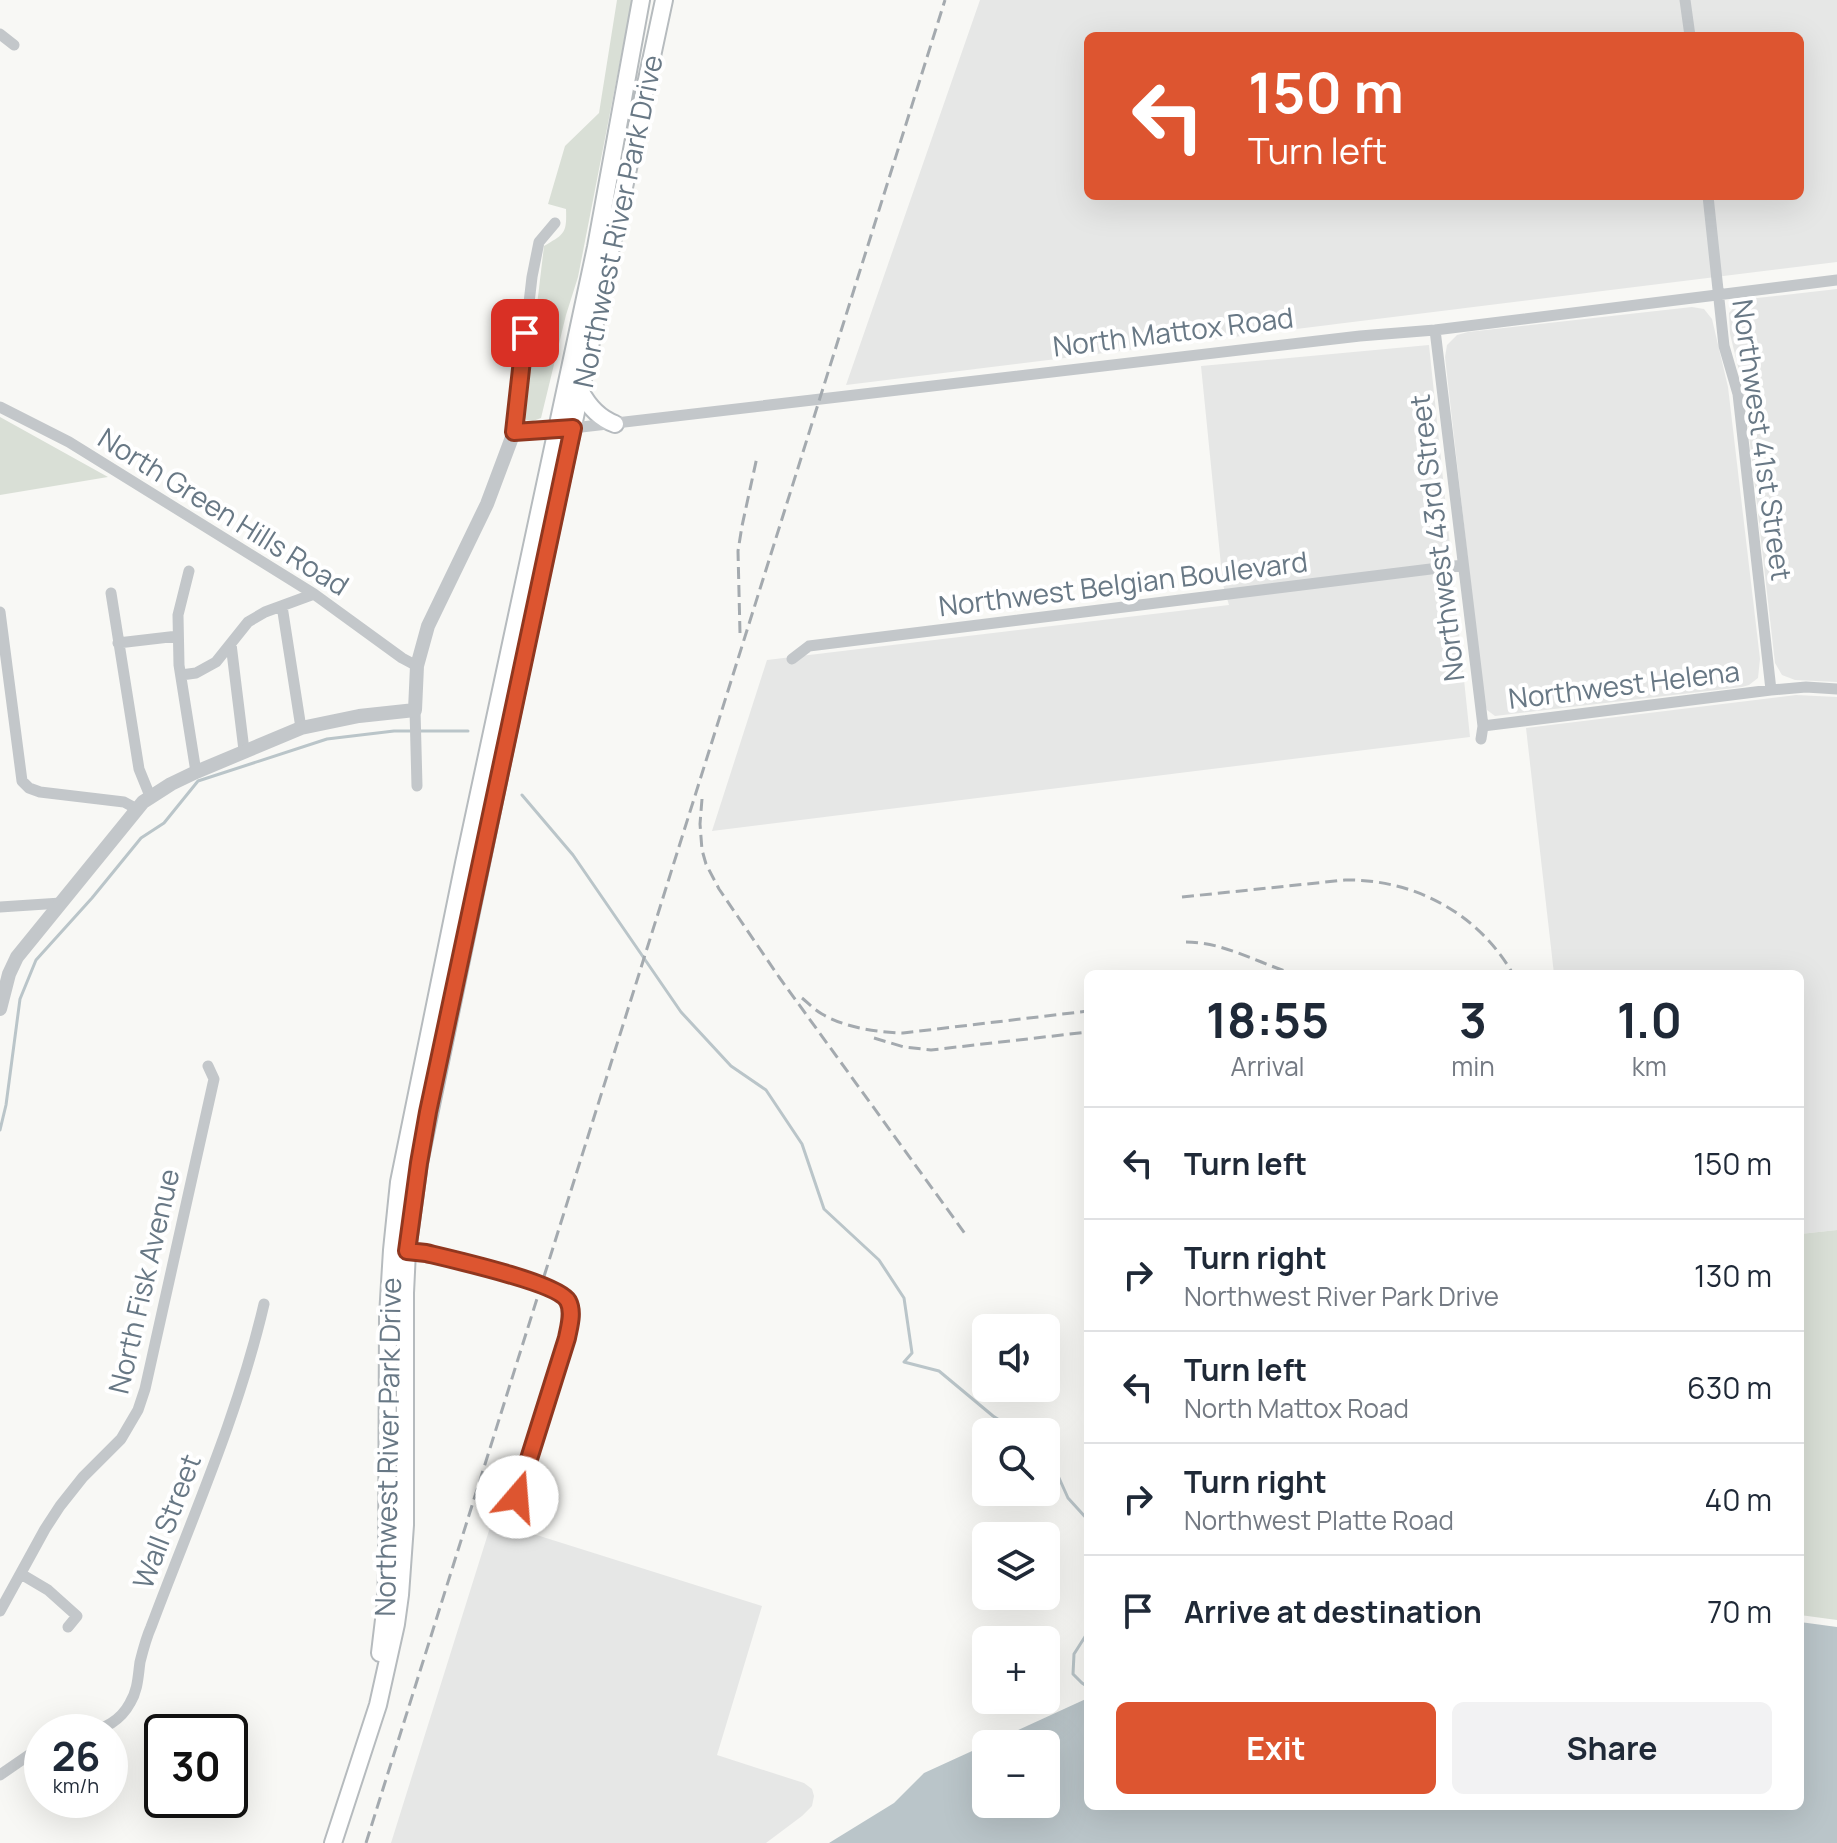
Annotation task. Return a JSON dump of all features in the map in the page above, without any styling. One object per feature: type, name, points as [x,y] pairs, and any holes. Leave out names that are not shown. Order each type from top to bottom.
[{"type":"main road","name":"Northwest River Park Drive","points":[[333,1843],[358,1764],[376,1675],[386,1603],[387,1356],[400,1250],[482,867],[510,687],[565,428],[641,0]]},
{"type":"main road","name":"Northwest River Park Drive","points":[[565,428],[581,392],[664,0]]},
{"type":"main road","points":[[581,392],[588,404],[604,419],[615,424]]},
{"type":"main road","name":"Northwest River Park Drive","points":[[400,1250],[399,1182],[407,1137],[464,863],[510,687]]},
{"type":"main road","points":[[464,863],[482,867]]},
{"type":"street","points":[[1685,0],[1689,32]]},
{"type":"street","points":[[0,34],[14,45]]},
{"type":"street","name":"Northwest 41st Street","points":[[1708,200],[1724,346],[1738,394],[1771,690]]},
{"type":"street","points":[[417,786],[419,660],[428,626],[487,504],[514,432],[532,277],[539,242],[555,223]]},
{"type":"street","name":"North Mattox Road","points":[[514,432],[615,424],[1270,346],[1435,330],[1837,280]]},
{"type":"street","name":"Northwest 43rd Street","points":[[1435,330],[1483,726],[1481,739]]},
{"type":"street","name":"North Green Hills Road","points":[[0,407],[69,442],[314,594],[402,658],[419,660]]},
{"type":"street","name":"Northwest Belgian Boulevard","points":[[792,659],[809,646],[1463,565]]},
{"type":"street","points":[[189,571],[178,615],[178,636],[196,772]]},
{"type":"street","points":[[111,593],[139,769],[150,796]]},
{"type":"street","points":[[181,675],[196,673],[216,662],[248,622],[314,594]]},
{"type":"street","points":[[282,606],[301,728]]},
{"type":"street","points":[[0,612],[22,781],[40,792],[124,802],[137,809]]},
{"type":"street","points":[[118,643],[178,636]]},
{"type":"street","points":[[231,644],[244,750]]},
{"type":"street","name":"Northwest Helena","points":[[1483,726],[1771,690],[1806,687],[1837,689]]},
{"type":"street","points":[[0,1009],[17,957],[150,796],[244,750],[301,728],[359,716],[416,715]]},
{"type":"street","points":[[0,907],[61,903]]},
{"type":"street","name":"North Fisk Avenue","points":[[0,1611],[60,1506],[83,1477],[121,1439],[138,1410],[149,1373],[214,1079],[208,1066]]},
{"type":"street","points":[[400,1250],[426,1253],[540,1284],[568,1300],[570,1323],[567,1338],[507,1526]]},
{"type":"street","name":"Wall Street","points":[[121,1714],[134,1696],[147,1637],[225,1437],[264,1304]]},
{"type":"street","points":[[21,1574],[48,1590],[77,1616],[68,1627]]},
{"type":"street","points":[[0,1775],[24,1758]]},
{"type":"shaded area","points":[[617,0],[632,0],[578,277],[541,418],[526,420],[524,415],[544,246],[560,236],[566,224],[566,209],[548,204],[565,146],[599,113]]},
{"type":"shaded area","points":[[980,0],[1837,0],[1837,262],[846,385]]},
{"type":"shaded area","points":[[1837,289],[1837,682],[1795,680],[1782,675],[1775,663],[1744,391],[1730,334],[1729,313],[1737,304],[1748,299]]},
{"type":"shaded area","points":[[1692,307],[1704,309],[1712,319],[1728,387],[1760,659],[1758,678],[1742,687],[1495,716],[1487,710],[1484,702],[1445,357],[1447,345],[1457,335],[1468,332]]},
{"type":"shaded area","points":[[1429,345],[1470,737],[712,831],[767,660],[1229,605],[1223,585],[1201,366]]},
{"type":"shaded area","points":[[0,417],[108,477],[0,495]]},
{"type":"shaded area","points":[[1796,695],[1837,697],[1837,1230],[1804,1234],[1804,970],[1554,970],[1526,728]]},
{"type":"shaded area","points":[[1837,1230],[1837,1620],[1804,1616],[1804,1234]]},
{"type":"shaded area","points":[[492,1521],[762,1606],[717,1755],[804,1783],[812,1789],[812,1806],[766,1843],[391,1843]]},
{"type":"shaded area","points":[[1804,1623],[1837,1627],[1837,1843],[829,1843],[894,1803],[924,1773],[972,1751],[972,1818],[1060,1818],[1060,1730],[1018,1730],[1053,1714],[1060,1714],[1060,1711],[1084,1700],[1084,1810],[1804,1810]]},
{"type":"waterway","points":[[0,1130],[20,999],[36,960],[141,838],[164,823],[198,781],[327,739],[394,731],[468,731]]},
{"type":"waterway","points":[[522,795],[573,855],[681,1012],[731,1066],[766,1090],[802,1144],[824,1209],[879,1260],[904,1298],[912,1353],[904,1362],[939,1371],[996,1418]]},
{"type":"waterway","points":[[1060,1480],[1068,1498],[1084,1516]]},
{"type":"waterway","points":[[1084,1638],[1074,1654],[1073,1674],[1084,1684]]},
{"type":"railway","points":[[366,1843],[945,0]]},
{"type":"railway","points":[[740,633],[738,551],[757,457]]},
{"type":"railway","points":[[702,799],[702,850],[719,889],[966,1235]]},
{"type":"railway","points":[[1182,897],[1345,880],[1395,886],[1419,893],[1463,917],[1482,933],[1510,970]]},
{"type":"railway","points":[[1186,942],[1214,945],[1283,970]]},
{"type":"railway","points":[[802,998],[819,1012],[841,1023],[903,1033],[1084,1011]]},
{"type":"railway","points":[[874,1038],[904,1047],[931,1050],[1084,1032]]},
{"type":"route","points":[[517,1497],[567,1338],[570,1323],[568,1300],[540,1284],[426,1253],[407,1251],[428,1112],[573,428],[514,432],[525,333]]}]
